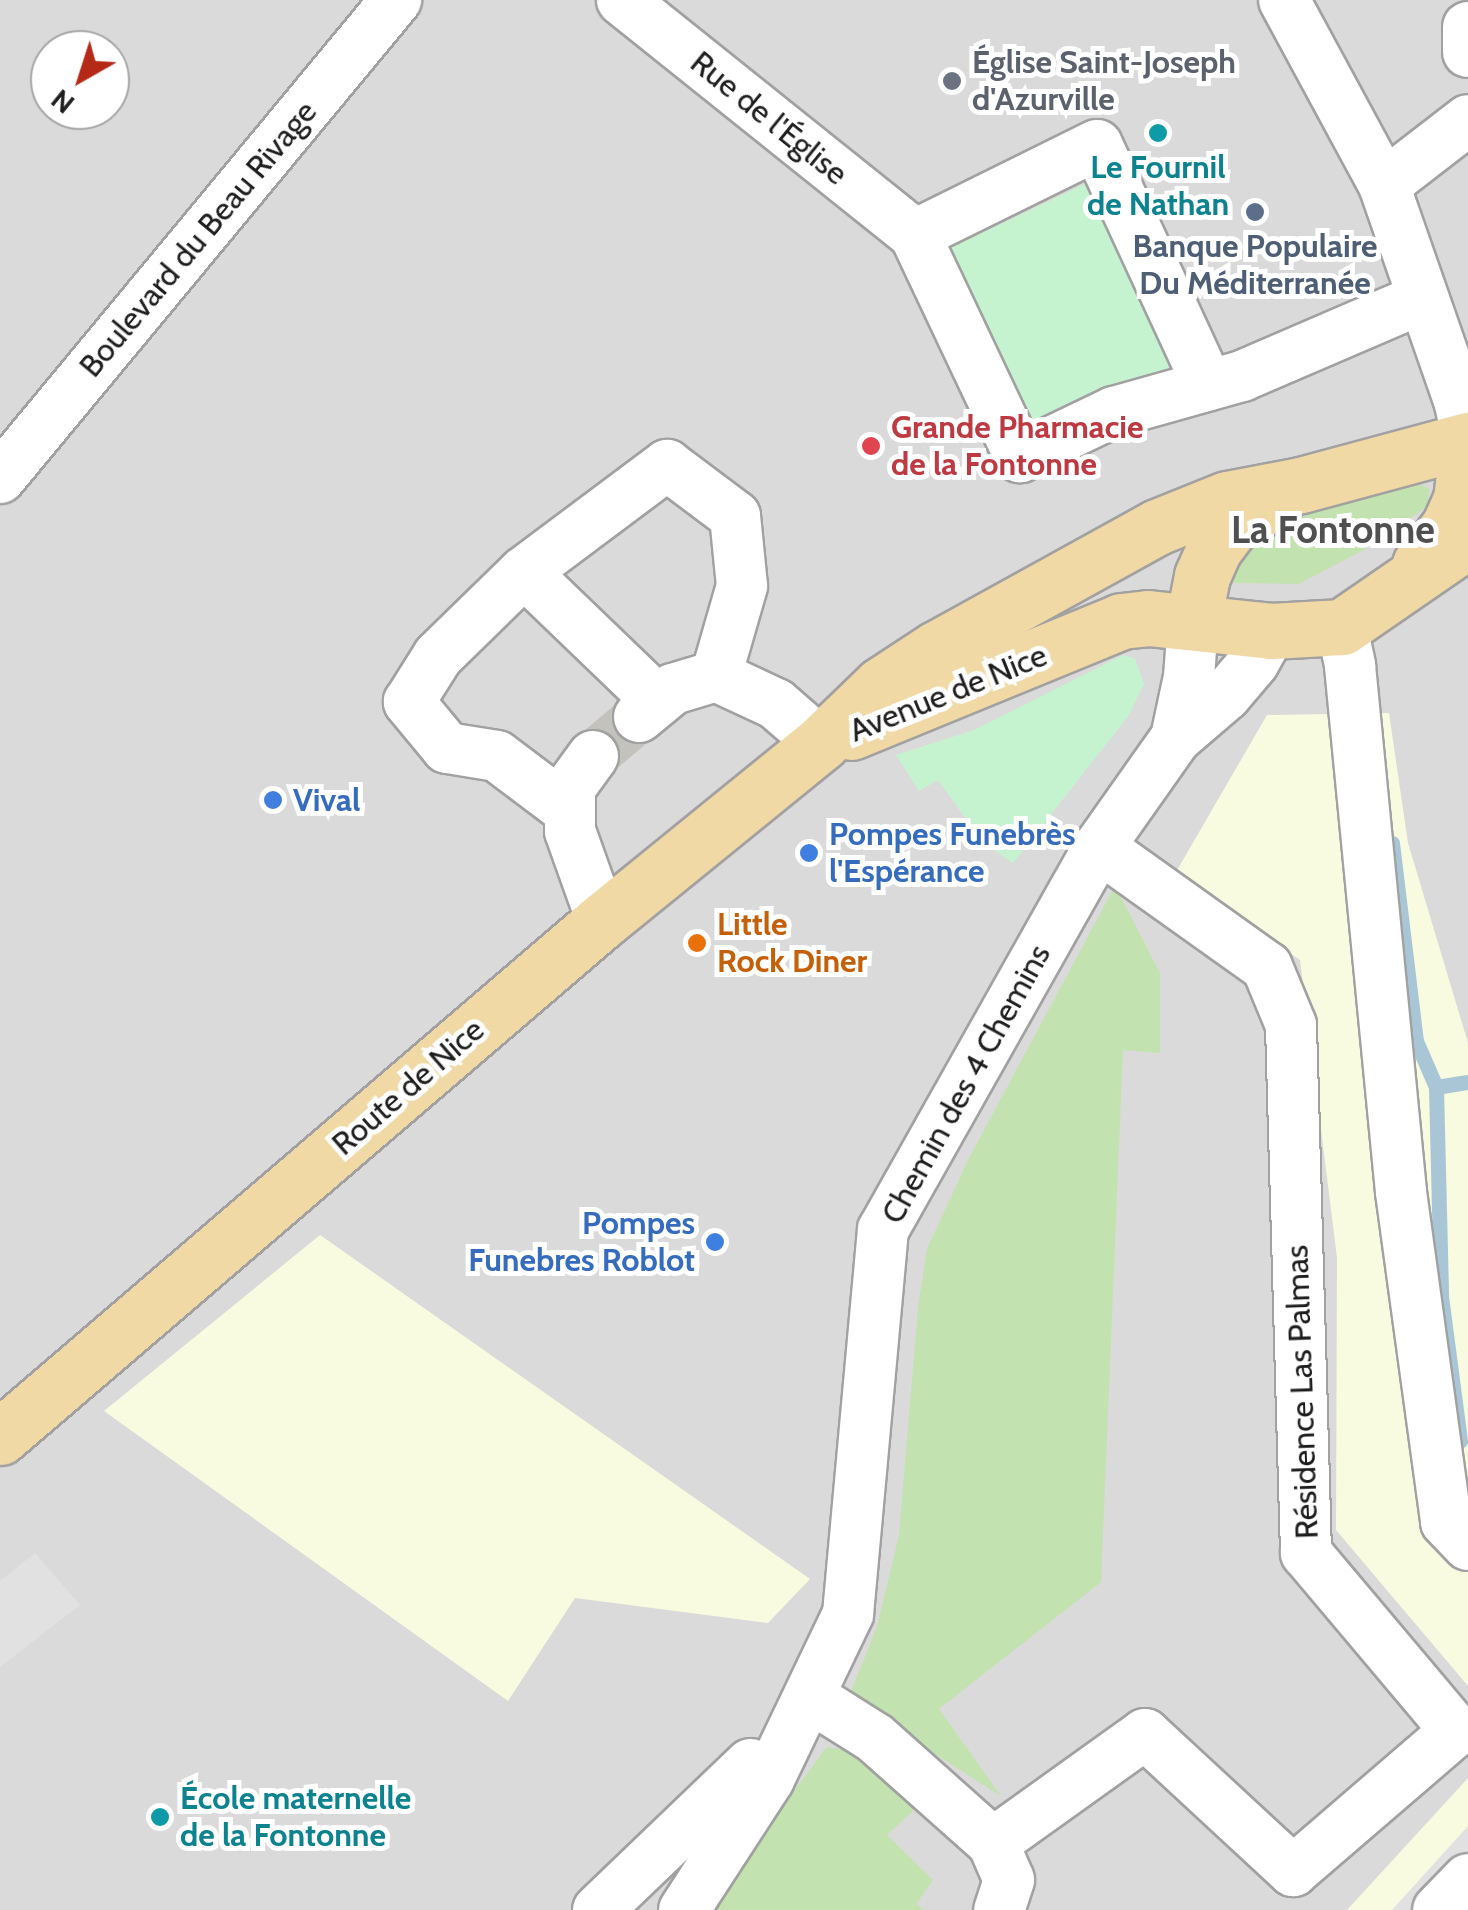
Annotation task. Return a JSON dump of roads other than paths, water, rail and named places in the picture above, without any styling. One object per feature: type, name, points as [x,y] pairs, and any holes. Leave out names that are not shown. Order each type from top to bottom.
[{"type":"main road","name":"Avenue de Nice","points":[[821,744],[881,685],[936,649],[1157,527],[1227,499],[1301,485],[1468,440]]},
{"type":"main road","points":[[1395,592],[1449,526],[1462,498],[1468,440]]},
{"type":"main road","points":[[1193,622],[1202,576],[1232,525],[1301,485]]},
{"type":"main road","points":[[1342,627],[1465,548]]},
{"type":"main road","name":"Avenue de Nice","points":[[821,744],[1121,621],[1193,622],[1271,631],[1342,627]]},
{"type":"main road","name":"Route de Nice","points":[[0,1437],[602,921],[821,744]]},
{"type":"street","name":"Boulevard du Beau Rivage","points":[[0,478],[396,0]]},
{"type":"street","name":"Rue de l'Église","points":[[622,0],[915,236]]},
{"type":"street","points":[[1284,0],[1384,185],[1468,440]]},
{"type":"street","points":[[1468,27],[1468,52]]},
{"type":"street","points":[[1384,185],[1468,120]]},
{"type":"street","points":[[1208,385],[1097,145],[915,236],[1020,457],[1114,412],[1242,376],[1423,298]]},
{"type":"street","points":[[570,811],[498,756],[447,748],[409,702],[438,656],[524,572],[666,465],[735,516],[742,586],[716,676]]},
{"type":"street","points":[[524,572],[648,709],[674,690],[716,676],[776,704],[821,744]]},
{"type":"street","points":[[1176,738],[1189,676],[1193,622]]},
{"type":"street","points":[[1342,627],[1350,666],[1401,1192],[1446,1522],[1468,1545]]},
{"type":"street","points":[[1176,738],[1226,695],[1254,662],[1271,631]]},
{"type":"street","name":"Chemin des 4 Chemins","points":[[684,1910],[769,1779],[848,1614],[883,1230],[1099,847],[1176,738]]},
{"type":"street","points":[[593,756],[570,788],[570,832],[602,921]]},
{"type":"street","name":"Résidence Las Palmas","points":[[993,1843],[1145,1734],[1292,1890],[1456,1731],[1306,1552],[1291,1025],[1267,967],[1099,847]]},
{"type":"street","points":[[810,1697],[875,1738],[993,1843],[1009,1880],[1000,1910]]},
{"type":"street","name":"Chemin des 4 Chemins","points":[[598,1910],[706,1810],[810,1697]]},
{"type":"street","points":[[1438,1910],[1468,1879]]},
{"type":"waterway","points":[[1392,843],[1416,1041],[1436,1087],[1468,1082]]},
{"type":"waterway","points":[[1436,1087],[1441,1296],[1460,1441]]},
{"type":"tunnel","points":[[593,756],[639,717]]},
{"type":"place","name":"Église Saint-Joseph d'Azurville","points":[[952,81]]},
{"type":"place","name":"Le Fournil de Nathan","points":[[1158,133]]},
{"type":"place","name":"Banque Populaire Du Méditerranée","points":[[1255,212]]},
{"type":"place","name":"Grande Pharmacie de la Fontonne","points":[[871,446]]},
{"type":"place","name":"Vival","points":[[273,800]]},
{"type":"place","name":"Pompes Funebrès l'Espérance","points":[[809,853]]},
{"type":"place","name":"Little Rock Diner","points":[[697,943]]},
{"type":"place","name":"Pompes Funebres Roblot","points":[[715,1242]]},
{"type":"place","name":"École maternelle de la Fontonne","points":[[160,1817]]},
{"type":"district","name":"La Fontonne","points":[[1333,530]]}]
